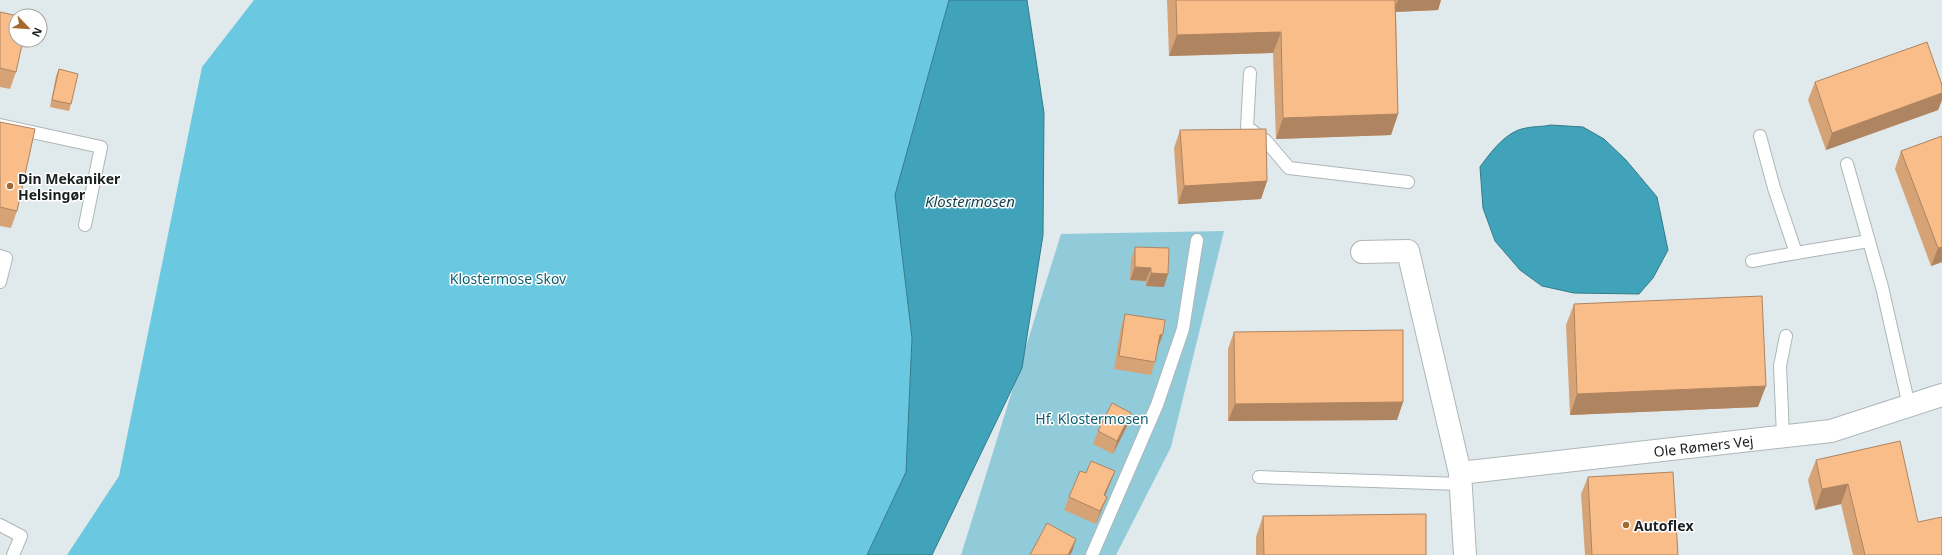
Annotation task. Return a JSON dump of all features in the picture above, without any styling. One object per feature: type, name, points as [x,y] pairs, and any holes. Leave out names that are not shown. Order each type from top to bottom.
[{"type":"street","points":[[1362,252],[1408,251],[1460,479],[1464,555]]},
{"type":"street","name":"Ole Rømers Vej","points":[[1460,479],[1830,431],[1942,395]]},
{"type":"lane","points":[[1250,73],[1247,127],[1266,142],[1289,168],[1408,182]]},
{"type":"lane","points":[[0,125],[101,147],[85,225]]},
{"type":"lane","points":[[1760,136],[1774,188],[1796,253]]},
{"type":"lane","points":[[1847,164],[1884,294],[1910,406]]},
{"type":"lane","points":[[1092,555],[1157,405],[1183,329],[1197,240]]},
{"type":"lane","points":[[1752,261],[1869,241]]},
{"type":"lane","points":[[0,256],[6,258],[0,282]]},
{"type":"lane","points":[[1783,436],[1780,366],[1786,336]]},
{"type":"lane","points":[[1259,477],[1460,479]]},
{"type":"lane","points":[[0,525],[21,536],[13,555]]},
{"type":"green space","name":"Klostermose Skov","points":[[254,0],[949,0],[895,195],[912,338],[906,472],[867,555],[67,555],[119,476],[202,67]]},
{"type":"green space","name":"Hf. Klostermosen","points":[[1224,231],[1171,447],[1116,555],[961,555],[1061,234]]},
{"type":"water","name":"Klostermosen","points":[[949,0],[1027,0],[1044,113],[1043,235],[1022,368],[932,555],[867,555],[906,472],[912,338],[895,195]]},
{"type":"water","points":[[1551,125],[1583,127],[1604,139],[1626,160],[1657,197],[1668,250],[1653,278],[1639,294],[1574,293],[1542,286],[1520,270],[1495,241],[1483,208],[1480,167],[1500,143],[1512,133],[1526,128]]},
{"type":"building","points":[[1176,0],[1395,0],[1398,114],[1283,118],[1281,32],[1177,35]]},
{"type":"building","points":[[0,12],[8,14],[8,48],[21,48],[16,72],[0,68]]},
{"type":"building","points":[[1927,42],[1942,85],[1942,93],[1832,133],[1815,82]]},
{"type":"building","points":[[59,69],[78,74],[71,104],[52,100]]},
{"type":"building","name":"Din Mekaniker Helsingør","points":[[0,122],[35,129],[17,211],[0,207]]},
{"type":"building","points":[[1266,129],[1267,181],[1184,186],[1180,130]]},
{"type":"building","points":[[1942,136],[1942,247],[1938,248],[1901,151]]},
{"type":"building","points":[[1135,247],[1169,248],[1168,274],[1151,273],[1151,268],[1135,267]]},
{"type":"building","points":[[1762,296],[1766,386],[1577,394],[1574,304]]},
{"type":"building","points":[[1125,314],[1165,320],[1163,334],[1160,335],[1155,362],[1119,356]]},
{"type":"building","points":[[1403,330],[1403,402],[1235,404],[1234,332]]},
{"type":"building","points":[[1112,403],[1131,413],[1117,441],[1098,431]]},
{"type":"building","points":[[1900,441],[1918,522],[1942,517],[1942,555],[1865,555],[1848,484],[1822,489],[1816,460]]},
{"type":"building","points":[[1091,461],[1115,471],[1104,495],[1107,497],[1100,511],[1069,497],[1080,471],[1086,473]]},
{"type":"building","name":"Autoflex","points":[[1673,472],[1678,555],[1592,555],[1588,477]]},
{"type":"building","points":[[1426,514],[1426,555],[1264,555],[1263,516]]},
{"type":"building","points":[[1047,523],[1076,539],[1068,555],[1030,555]]},
{"type":"place","name":"Din Mekaniker Helsingør","points":[[10,186]]},
{"type":"place","name":"Autoflex","points":[[1626,525]]}]
